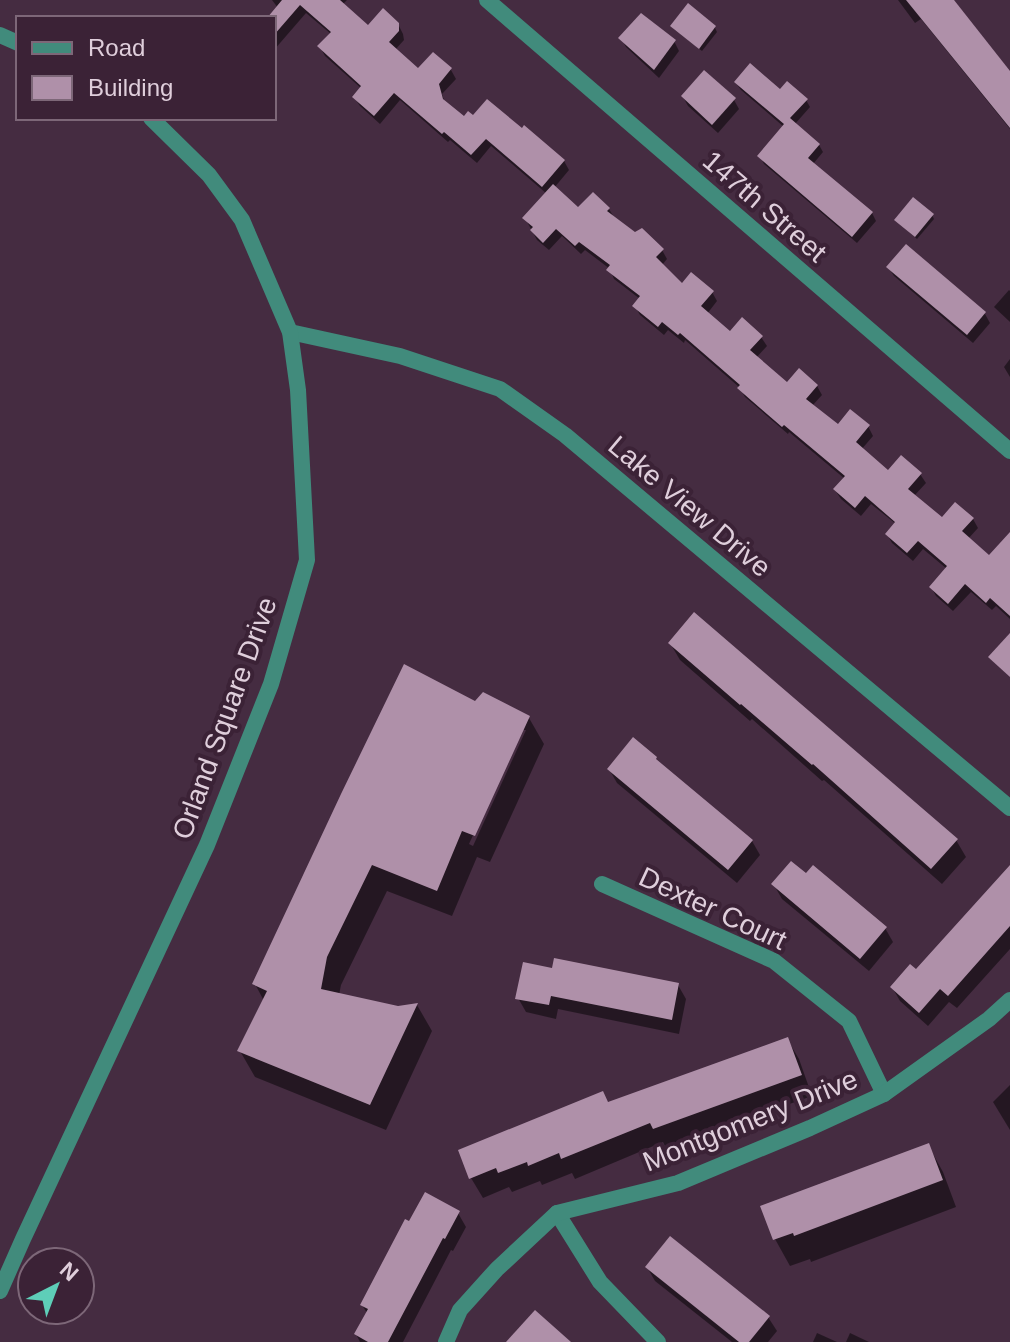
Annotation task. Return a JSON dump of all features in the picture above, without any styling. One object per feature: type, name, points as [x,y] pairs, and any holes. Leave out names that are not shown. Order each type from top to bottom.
[{"type":"street","name":"147th Street","points":[[487,0],[1010,451]]},
{"type":"street","name":"Orland Square Drive","points":[[0,1291],[207,845],[271,684],[307,560],[298,390],[290,332],[242,220],[209,175],[153,120]]},
{"type":"street","name":"Lake View Drive","points":[[290,332],[400,356],[500,389],[565,435],[1010,808]]},
{"type":"street","name":"Dexter Court","points":[[602,884],[774,961],[849,1021],[884,1094]]},
{"type":"street","name":"Montgomery Drive","points":[[446,1342],[460,1310],[497,1269],[557,1213],[678,1183],[884,1094],[989,1019],[1010,1000]]},
{"type":"street","points":[[557,1213],[600,1282],[658,1342]]},
{"type":"building","points":[[282,0],[340,0],[368,25],[383,8],[399,23],[399,31],[389,42],[418,68],[433,52],[452,68],[439,84],[443,99],[464,116],[468,111],[473,115],[487,99],[565,160],[542,187],[486,139],[471,155],[394,93],[374,116],[352,97],[361,86],[317,46],[331,32],[300,5],[276,33],[276,16],[269,16]]},
{"type":"building","points":[[906,0],[954,0],[1010,71],[1010,128]]},
{"type":"building","points":[[688,3],[716,26],[699,49],[670,26]]},
{"type":"building","points":[[641,13],[676,40],[654,70],[618,38]]},
{"type":"building","points":[[750,63],[780,89],[787,81],[808,99],[790,118],[820,144],[808,158],[873,212],[852,237],[757,156],[784,124],[734,82]]},
{"type":"building","points":[[704,70],[736,98],[712,125],[681,96]]},
{"type":"building","points":[[553,184],[578,207],[593,192],[610,208],[607,211],[635,232],[642,228],[664,249],[656,257],[682,283],[691,272],[714,291],[701,306],[730,331],[742,317],[763,336],[750,350],[787,382],[799,368],[818,385],[806,399],[838,424],[850,409],[870,425],[856,442],[888,470],[901,455],[922,473],[908,489],[942,517],[955,502],[974,518],[962,531],[989,555],[1010,532],[1010,616],[990,598],[986,603],[965,584],[948,604],[929,587],[947,566],[918,541],[907,553],[885,534],[895,522],[865,496],[855,508],[833,489],[845,476],[737,388],[740,385],[680,333],[678,335],[662,322],[658,327],[632,306],[640,296],[606,270],[610,265],[579,242],[575,246],[556,229],[543,243],[530,230],[533,227],[522,218]]},
{"type":"building","points":[[913,197],[934,214],[915,237],[894,220]]},
{"type":"building","points":[[906,244],[986,312],[967,335],[886,267]]},
{"type":"building","points":[[694,612],[958,839],[931,869],[813,764],[668,643]]},
{"type":"building","points":[[1010,633],[1010,677],[988,657]]},
{"type":"building","points":[[404,664],[475,701],[483,692],[530,716],[475,836],[462,831],[437,891],[372,865],[327,957],[321,989],[398,1006],[418,1003],[370,1105],[237,1051],[267,991],[252,984]]},
{"type":"building","points":[[633,737],[753,840],[728,870],[607,769]]},
{"type":"building","points":[[791,861],[806,873],[813,865],[887,927],[860,959],[771,884]]},
{"type":"building","points":[[1010,865],[1010,926],[948,996],[940,989],[919,1013],[890,987],[910,964],[916,969]]},
{"type":"building","points":[[554,958],[679,983],[672,1020],[551,996],[549,1005],[515,999],[523,962],[552,968]]},
{"type":"building","points":[[788,1037],[802,1075],[653,1129],[650,1123],[561,1159],[559,1153],[528,1166],[527,1162],[498,1173],[496,1168],[469,1179],[458,1150],[603,1091],[608,1102]]},
{"type":"building","points":[[929,1143],[943,1180],[794,1236],[793,1233],[773,1240],[760,1206]]},
{"type":"building","points":[[425,1192],[460,1211],[388,1342],[368,1342],[354,1334],[368,1309],[360,1305],[405,1219],[409,1221]]},
{"type":"building","points":[[670,1236],[770,1316],[749,1342],[739,1342],[645,1267]]},
{"type":"building","points":[[535,1310],[571,1342],[506,1342]]}]
